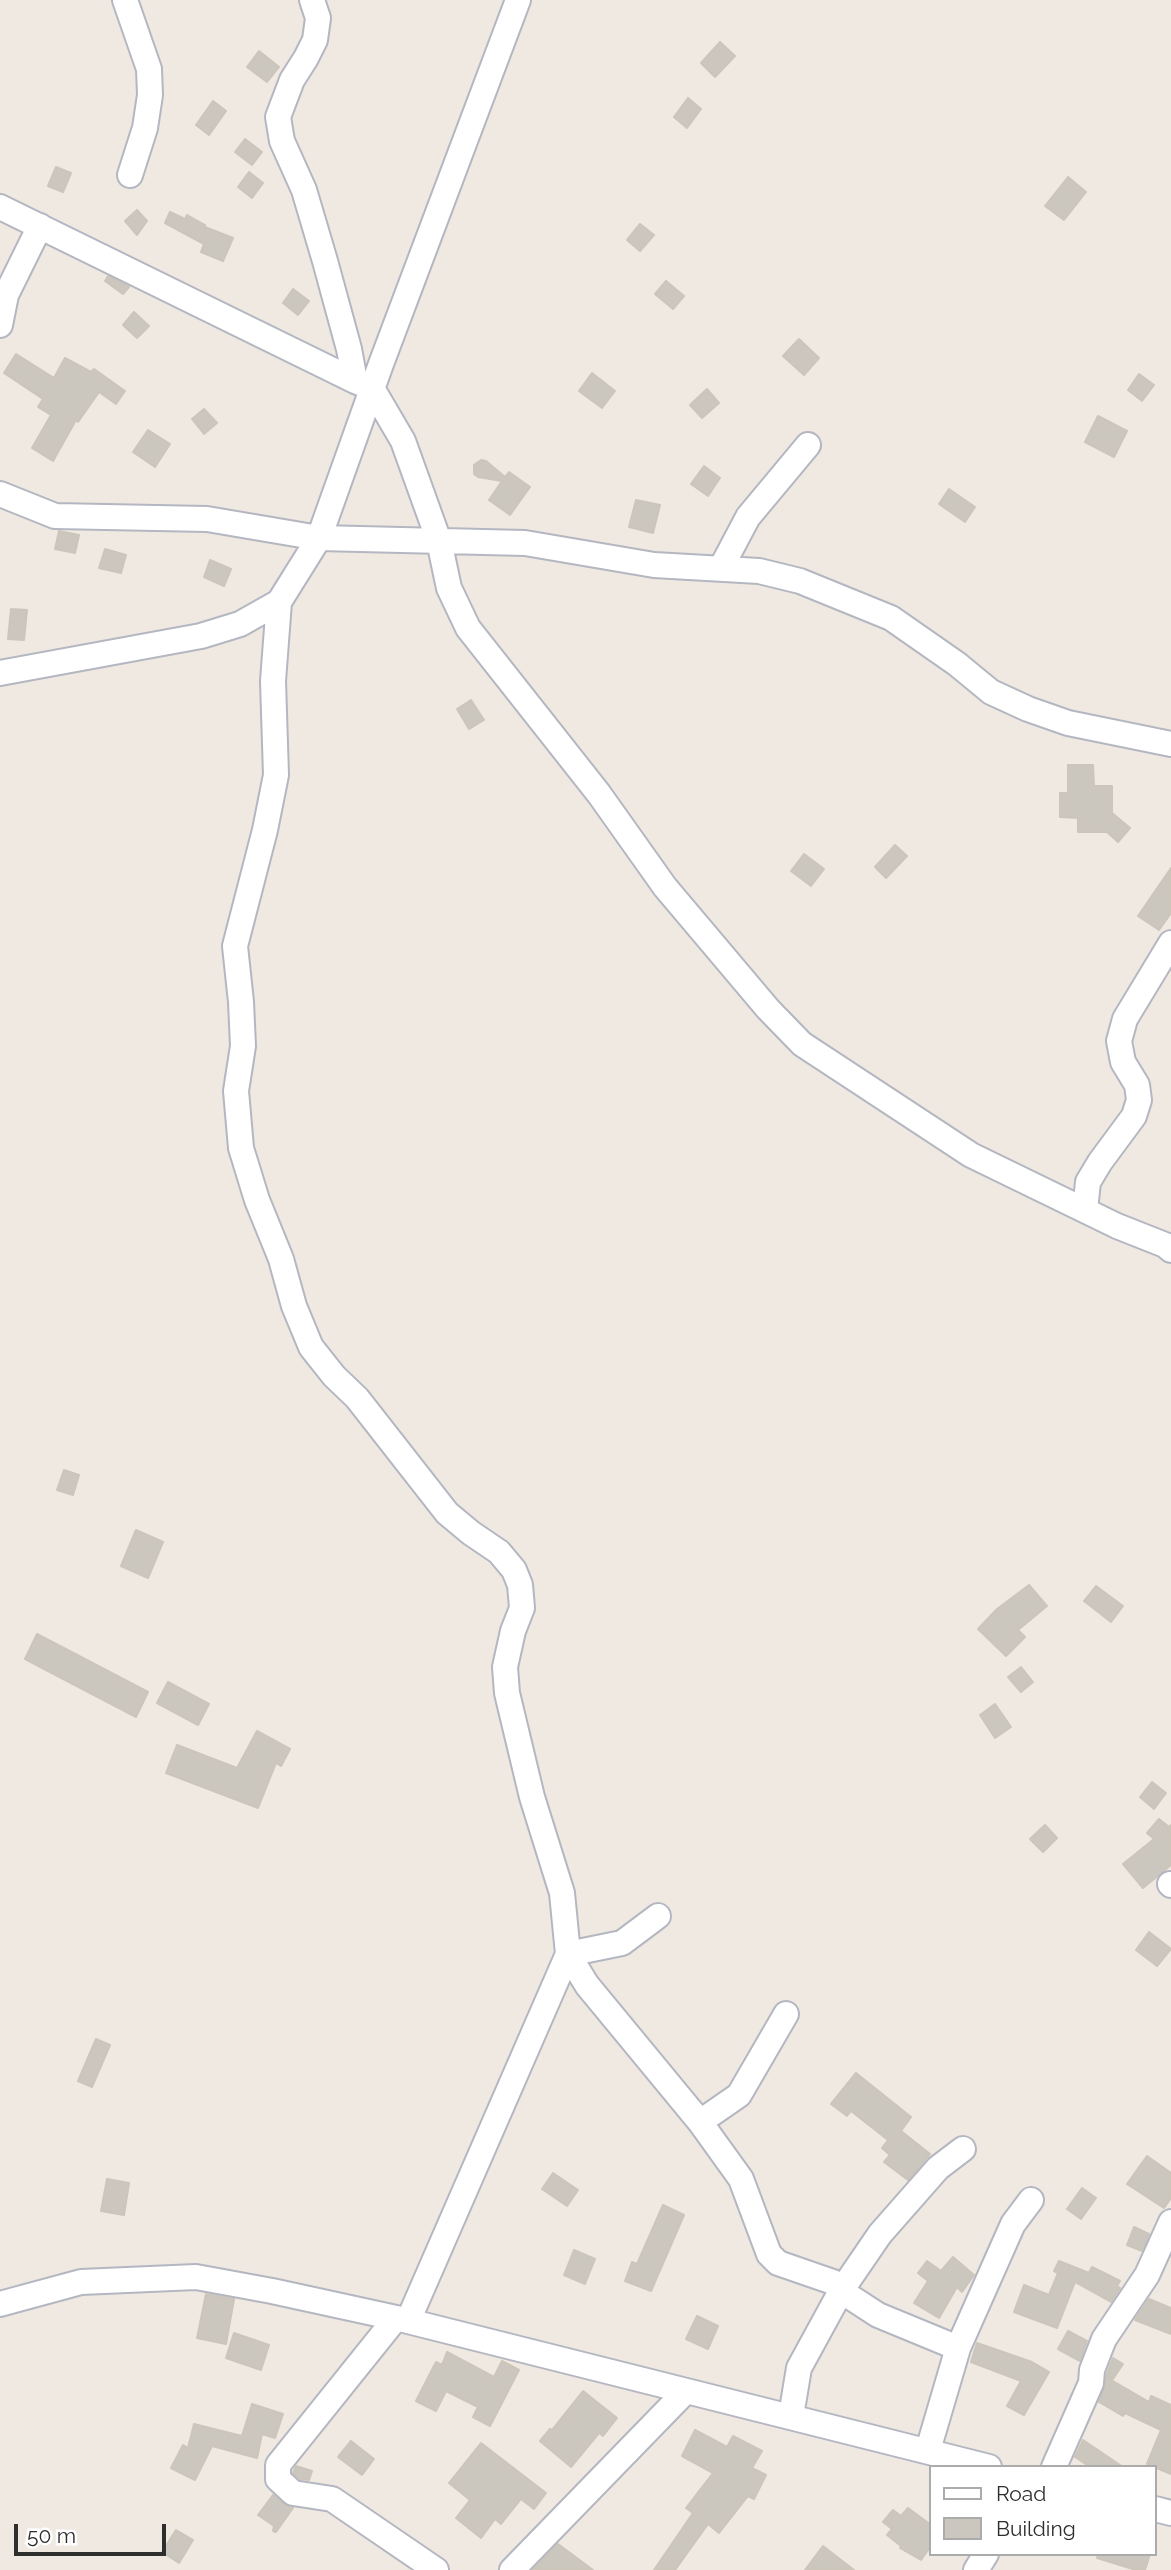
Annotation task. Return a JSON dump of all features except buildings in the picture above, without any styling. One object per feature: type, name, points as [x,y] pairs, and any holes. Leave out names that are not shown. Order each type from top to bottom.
[{"type":"street","points":[[125,0],[149,69],[150,95],[145,128],[130,175]]},
{"type":"street","points":[[312,0],[318,18],[315,40],[292,80],[278,117],[282,141],[304,190],[349,349],[364,385],[403,441],[439,541],[449,587],[468,628],[599,794],[665,887],[768,1009],[802,1045],[971,1155],[1117,1226],[1169,1243]]},
{"type":"street","points":[[518,0],[364,385],[320,538],[279,602],[272,681],[276,775],[265,830],[235,946],[243,1046],[236,1091],[241,1148],[257,1200],[281,1259],[294,1306],[311,1347],[334,1376],[357,1398],[447,1513],[471,1534],[499,1552],[514,1570],[520,1585],[522,1608],[513,1631],[505,1667],[507,1693],[532,1797],[562,1893],[568,1954],[587,1985],[700,2122],[741,2179],[769,2254],[778,2263],[833,2282],[841,2291],[878,2315],[958,2348]]},
{"type":"street","points":[[0,206],[364,385]]},
{"type":"street","points":[[0,325],[6,295],[40,226]]},
{"type":"street","points":[[721,568],[747,517],[808,445]]},
{"type":"street","points":[[0,494],[55,516],[206,519],[320,538],[526,542],[654,565],[759,571],[800,581],[891,618],[991,692],[1028,709],[1068,723],[1171,744]]},
{"type":"street","points":[[0,673],[201,636],[240,624],[279,602]]},
{"type":"street","points":[[1085,1210],[1088,1182],[1134,1116],[1139,1100],[1137,1085],[1123,1062],[1119,1041],[1125,1019],[1171,943]]},
{"type":"street","points":[[568,1954],[622,1942],[658,1916]]},
{"type":"street","points":[[436,2570],[332,2499],[293,2493],[278,2479],[278,2465],[402,2320],[568,1954]]},
{"type":"street","points":[[700,2122],[739,2095],[786,2014]]},
{"type":"street","points":[[791,2416],[799,2368],[841,2291],[880,2234],[938,2168],[962,2150]]},
{"type":"street","points":[[928,2450],[958,2348],[1013,2224],[1031,2200]]},
{"type":"street","points":[[1055,2465],[1091,2383],[1092,2370],[1104,2339],[1147,2275],[1171,2222]]},
{"type":"street","points":[[0,2304],[81,2282],[196,2277],[402,2320],[982,2465]]},
{"type":"street","points":[[512,2570],[686,2391]]}]
